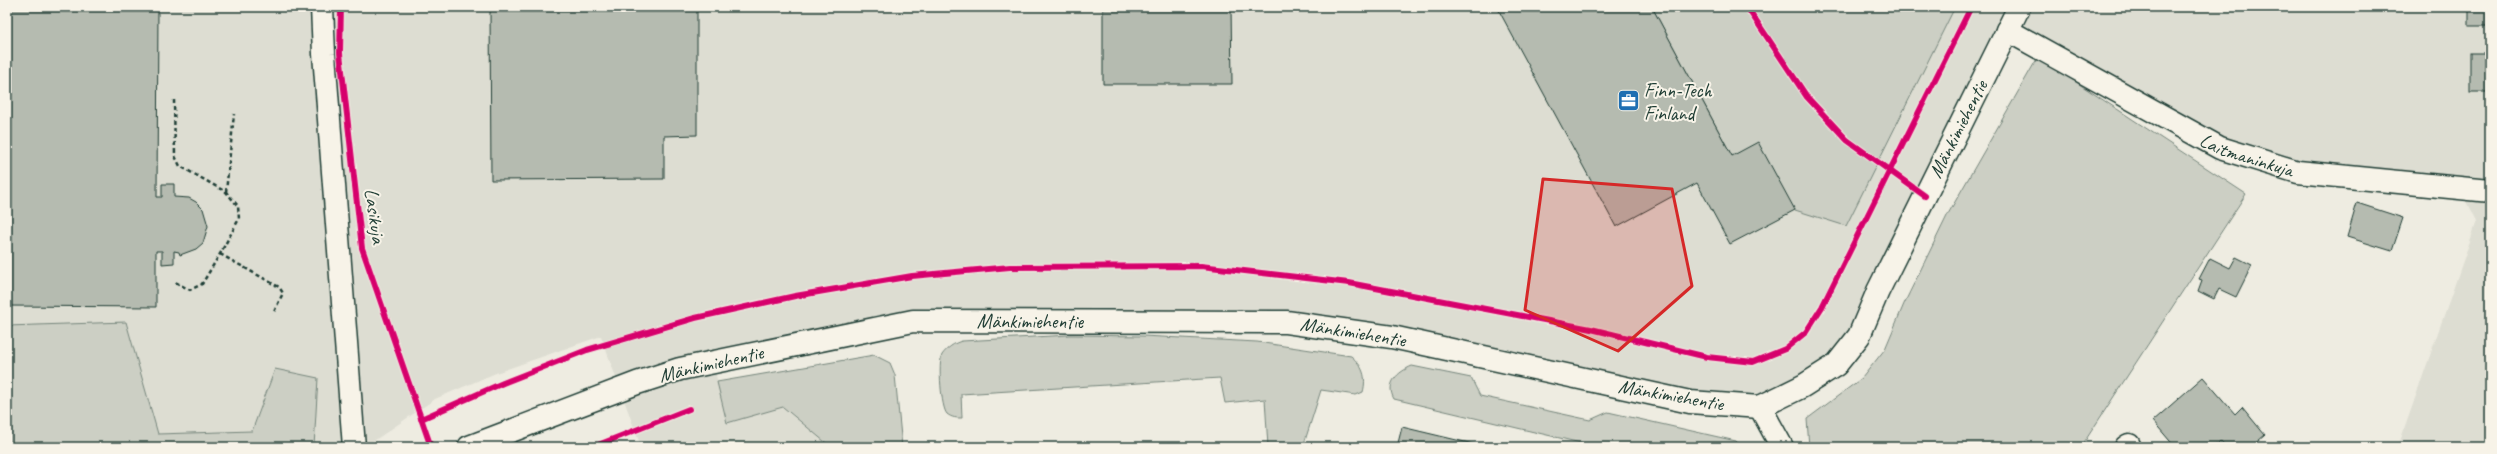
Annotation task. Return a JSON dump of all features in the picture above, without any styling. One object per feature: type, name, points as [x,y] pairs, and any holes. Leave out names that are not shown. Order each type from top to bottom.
[{"type":"street","name":"Lasikuja","points":[[322,7],[324,54],[354,447]]},
{"type":"street","name":"Mänkimiehentie","points":[[469,447],[637,383],[680,369],[913,321],[1286,322],[1392,337],[1690,402],[1760,407],[1803,386],[1836,365],[1859,336],[1878,291],[2019,7]]},
{"type":"street","name":"Laitmaninkuja","points":[[2008,30],[2220,148],[2298,172],[2490,192]]},
{"type":"street","points":[[1760,407],[1782,447]]},
{"type":"path","points":[[174,100],[175,156],[180,166],[226,192],[238,206],[239,218],[202,284],[190,290],[174,282]]},
{"type":"path","points":[[226,192],[234,114]]},
{"type":"path","points":[[220,254],[278,287],[283,293],[273,314]]},
{"type":"highlighted area","points":[[1543,179],[1672,189],[1692,286],[1618,351],[1525,310]]},
{"type":"shaded area","points":[[7,7],[2490,7],[2490,447],[2398,447],[2477,221],[2460,188],[2220,148],[2008,30],[1859,336],[1760,407],[1286,322],[913,321],[713,362],[727,423],[783,407],[831,447],[641,447],[601,336],[496,373],[435,399],[365,447],[7,447]]},
{"type":"shaded area","points":[[1652,7],[1955,7],[1846,226],[1795,210],[1732,156]]},
{"type":"shaded area","points":[[2038,57],[2246,194],[2081,447],[1809,447],[1807,419],[1862,378],[1885,349],[1904,304],[1948,214]]},
{"type":"shaded area","points":[[126,322],[158,434],[252,431],[275,369],[318,378],[314,447],[7,447],[7,326]]},
{"type":"shaded area","points":[[1070,335],[1143,336],[1257,342],[1351,356],[1363,372],[1364,387],[1363,392],[1356,395],[1321,390],[1303,447],[1268,447],[1265,399],[1225,403],[1220,378],[961,394],[962,418],[956,418],[947,414],[943,403],[940,367],[942,355],[951,346],[962,341]]},
{"type":"shaded area","points":[[874,355],[890,363],[895,375],[902,447],[831,447],[783,407],[727,423],[717,382]]},
{"type":"shaded area","points":[[1412,366],[1471,378],[1480,396],[1590,420],[1608,412],[1736,441],[1742,447],[1598,447],[1394,399],[1391,388],[1394,379],[1402,371]]},
{"type":"building","points":[[7,7],[158,7],[157,197],[162,197],[162,184],[174,184],[174,197],[189,198],[196,202],[203,209],[208,226],[203,243],[196,249],[180,255],[179,252],[174,251],[174,263],[162,264],[162,251],[156,251],[156,307],[7,306]]},
{"type":"building","points":[[490,7],[697,7],[697,135],[664,136],[664,179],[491,180]]},
{"type":"building","points":[[1103,7],[1231,7],[1232,84],[1103,84]]},
{"type":"building","points":[[1497,7],[1652,7],[1732,156],[1758,142],[1795,210],[1730,244],[1697,183],[1616,227]]},
{"type":"building","points":[[2469,7],[2490,7],[2490,26],[2469,26]]},
{"type":"building","points":[[2470,53],[2490,53],[2490,92],[2470,92]]},
{"type":"building","points":[[2357,203],[2403,218],[2392,251],[2347,237]]},
{"type":"building","points":[[2236,257],[2252,265],[2236,297],[2219,289],[2214,299],[2198,291],[2202,280],[2199,279],[2210,258],[2230,268]]},
{"type":"building","points":[[2203,377],[2235,414],[2242,407],[2265,435],[2251,447],[2226,447],[2221,441],[2215,447],[2175,447],[2153,421]]},
{"type":"building","points":[[1402,427],[1486,447],[1397,447]]},
{"type":"cycle path","points":[[341,7],[340,53],[362,248],[431,447]]},
{"type":"cycle path","points":[[1747,7],[1807,97],[1847,140],[1925,196]]},
{"type":"cycle path","points":[[421,419],[503,383],[587,350],[695,318],[795,296],[912,276],[1010,267],[1201,266],[1349,283],[1591,329],[1707,357],[1753,362],[1785,349],[1806,332],[1822,307],[1971,7]]},
{"type":"cycle path","points":[[593,447],[689,409]]},
{"type":"place","name":"Finn-Tech Finland","points":[[1628,101]]}]
